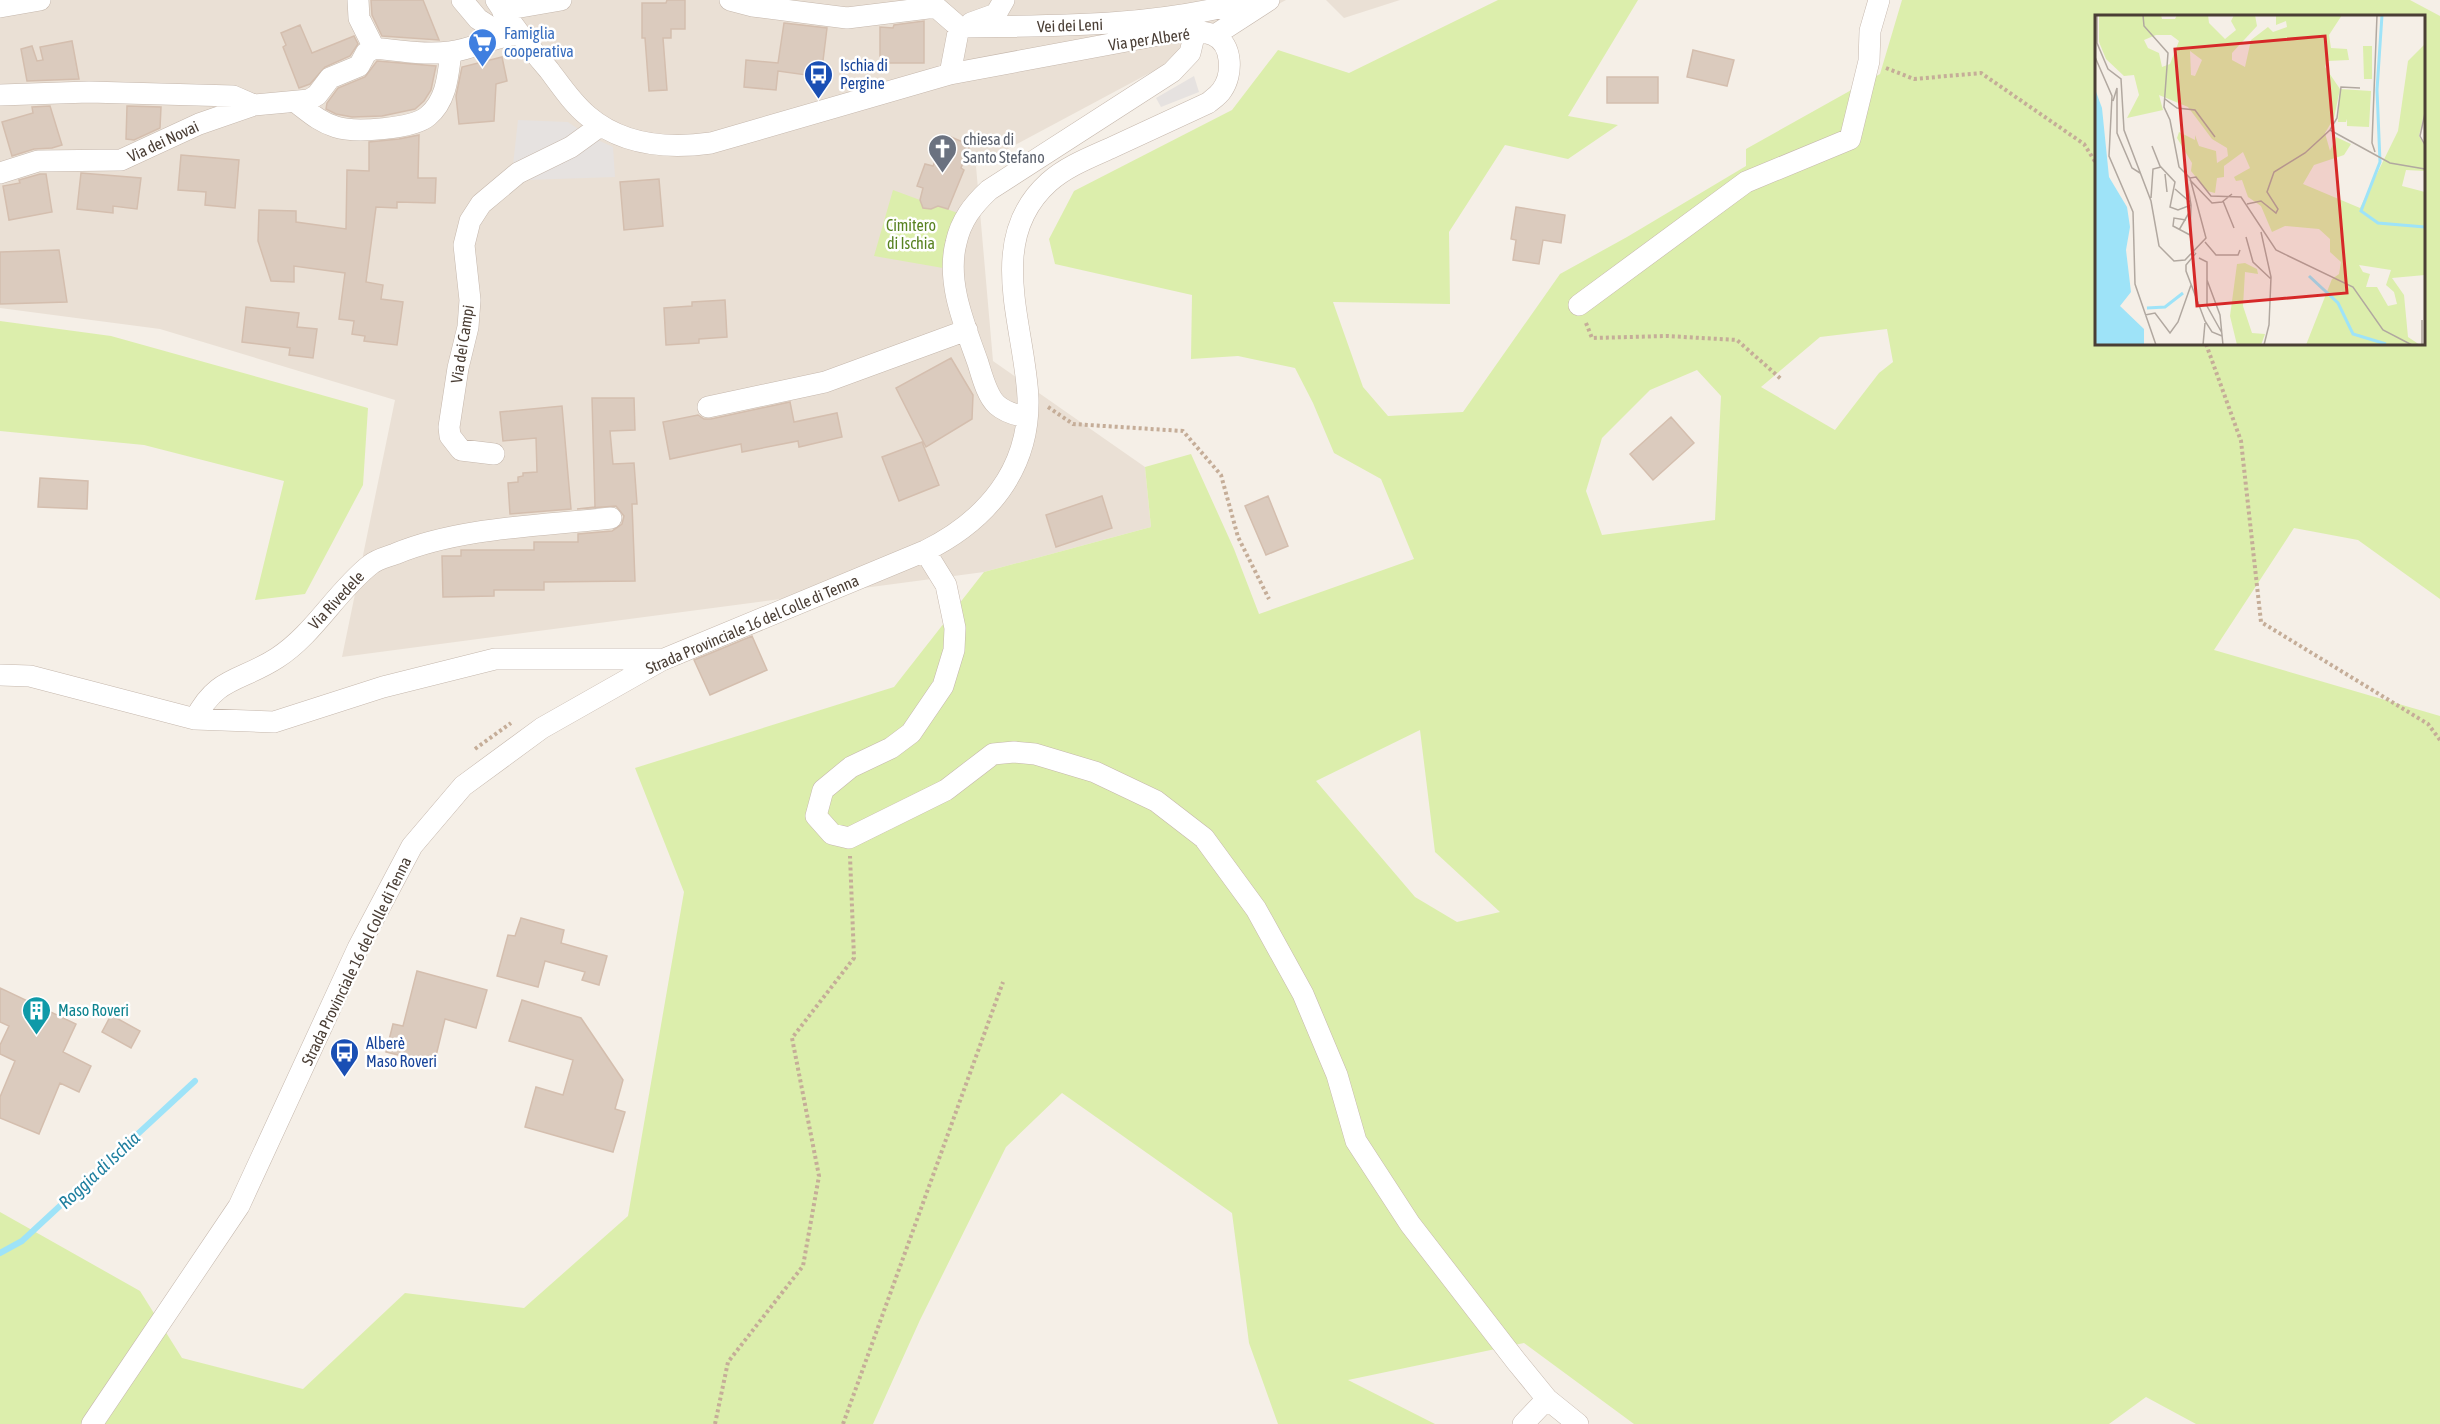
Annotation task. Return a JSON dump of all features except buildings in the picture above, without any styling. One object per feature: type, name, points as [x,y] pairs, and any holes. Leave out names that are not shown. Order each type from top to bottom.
[{"type":"street","points":[[0,6],[40,0]]},
{"type":"street","points":[[358,0],[359,18],[374,48]]},
{"type":"street","points":[[462,0],[478,19],[511,34]]},
{"type":"street","points":[[499,5],[561,0]]},
{"type":"street","points":[[730,0],[753,6],[847,18],[897,5],[936,8],[959,27]]},
{"type":"street","points":[[951,74],[959,27],[956,0]]},
{"type":"street","points":[[959,27],[996,14],[1004,0]]},
{"type":"street","name":"Vei dei Leni","points":[[959,27],[1073,26],[1136,22],[1188,14],[1252,0]]},
{"type":"street","points":[[1205,33],[1224,46],[1230,61],[1228,78],[1222,91],[1208,103],[1073,165],[1049,182],[1022,219],[1013,249],[1012,282],[1027,408],[1008,413],[995,403],[983,379],[956,291],[953,268],[955,245],[961,225],[972,206],[989,190],[1172,72],[1205,33],[1269,0]]},
{"type":"street","points":[[1579,305],[1746,182],[1850,139],[1869,61],[1870,31],[1879,0]]},
{"type":"street","name":"Via per Alberé","points":[[499,5],[511,34],[579,107],[600,126],[636,140],[660,146],[711,143],[951,74],[1175,32],[1205,33]]},
{"type":"street","points":[[297,102],[309,100],[330,78],[359,66],[366,53],[374,48],[402,52],[451,52],[511,34]]},
{"type":"street","points":[[297,102],[316,119],[340,128],[365,129],[417,123],[428,117],[446,91],[451,52]]},
{"type":"street","name":"Via dei Novai","points":[[0,95],[89,92],[233,96],[254,105]]},
{"type":"street","name":"Via dei Novai","points":[[0,173],[38,161],[121,160],[199,123],[254,105],[297,102]]},
{"type":"street","name":"Via dei Campi","points":[[494,454],[461,450],[454,444],[449,427],[458,368],[468,327],[470,300],[464,245],[470,221],[481,204],[519,173],[571,147],[600,126]]},
{"type":"street","points":[[708,407],[825,382],[967,330]]},
{"type":"street","name":"Strada Provinciale 16 del Colle di Tenna","points":[[92,1424],[239,1206],[358,948],[412,846],[463,786],[542,728],[662,660],[946,541],[990,506],[1002,489],[1018,455],[1027,408]]},
{"type":"street","name":"Via Rivedele","points":[[195,719],[204,700],[220,686],[277,658],[314,626],[350,584],[372,563],[420,544],[478,533],[611,518]]},
{"type":"street","points":[[925,551],[946,585],[955,628],[954,650],[943,686],[911,733],[891,748],[851,767],[823,790],[816,816],[832,834],[849,838],[946,790],[993,754],[1014,752],[1035,754],[1095,772],[1156,801],[1204,838],[1256,909],[1303,994],[1337,1075],[1356,1141],[1410,1224],[1547,1399],[1578,1424]]},
{"type":"street","points":[[0,675],[30,676],[195,719],[274,722],[383,687],[495,659],[662,660]]},
{"type":"street","points":[[1523,1424],[1547,1399]]},
{"type":"path","points":[[1869,61],[1914,79],[1981,73],[2084,144],[2095,160]]},
{"type":"path","points":[[1579,305],[1592,338],[1667,336],[1737,340],[1781,379]]},
{"type":"path","points":[[2206,345],[2241,441],[2261,622],[2428,724],[2440,740]]},
{"type":"path","points":[[1027,408],[1046,406],[1073,424],[1183,431],[1221,474],[1238,537],[1269,599]]},
{"type":"path","points":[[715,1424],[728,1362],[803,1266],[819,1176],[792,1038],[854,958],[849,838]]},
{"type":"path","points":[[843,1424],[1004,982]]},
{"type":"shaded area","points":[[0,0],[1286,0],[976,166],[993,361],[1145,467],[1151,527],[984,572],[342,657],[395,400],[160,329],[0,308]]},
{"type":"shaded area","points":[[1326,0],[1400,0],[1344,18]]},
{"type":"shaded area","points":[[1194,76],[1199,92],[1161,107],[1156,98]]},
{"type":"shaded area","points":[[518,120],[568,122],[587,135],[613,147],[615,177],[526,180],[513,165]]},
{"type":"green space","points":[[1498,0],[1638,0],[1568,116],[1618,125],[1568,159],[1505,145],[1449,232],[1450,304],[1333,302],[1363,387],[1388,416],[1463,412],[1560,274],[1746,166],[1746,149],[1880,74],[1902,0],[2410,0],[2440,16],[2440,599],[2358,540],[2294,528],[2214,650],[2440,716],[2440,1424],[2196,1424],[2146,1397],[2109,1424],[1634,1424],[1524,1343],[1348,1380],[1435,1424],[1278,1424],[1249,1343],[1232,1213],[1062,1093],[1006,1147],[920,1320],[873,1424],[0,1424],[0,1212],[140,1291],[182,1358],[303,1389],[405,1293],[524,1308],[628,1216],[684,892],[635,768],[894,687],[984,572],[1151,527],[1145,467],[1191,454],[1234,549],[1259,614],[1414,559],[1381,479],[1334,453],[1295,368],[1238,356],[1191,359],[1192,295],[1055,264],[1049,239],[1074,191],[1232,110],[1278,50],[1349,73]],"holes":[[[1887,329],[1893,362],[1879,373],[1835,430],[1761,387],[1820,337]],[[1697,370],[1721,396],[1715,520],[1602,535],[1586,491],[1602,438],[1650,390]],[[1420,730],[1435,852],[1500,912],[1457,922],[1415,897],[1316,781]]]},
{"type":"green space","name":"Cimitero di Ischia","points":[[893,190],[920,200],[924,208],[931,209],[938,206],[958,213],[943,268],[874,256]]},
{"type":"green space","points":[[0,321],[111,336],[368,408],[363,485],[305,594],[255,600],[284,481],[144,445],[0,431]]},
{"type":"waterway","name":"Roggia di Ischia","points":[[0,1253],[22,1241],[195,1081]]},
{"type":"place","name":"Famiglia cooperativa","points":[[483,68]]},
{"type":"place","name":"Ischia di Pergine","points":[[819,100]]},
{"type":"place","name":"chiesa di Santo Stefano","points":[[942,174]]},
{"type":"place","name":"Maso Roveri","points":[[37,1036]]},
{"type":"place","name":"Alberè Maso Roveri","points":[[345,1078]]}]
